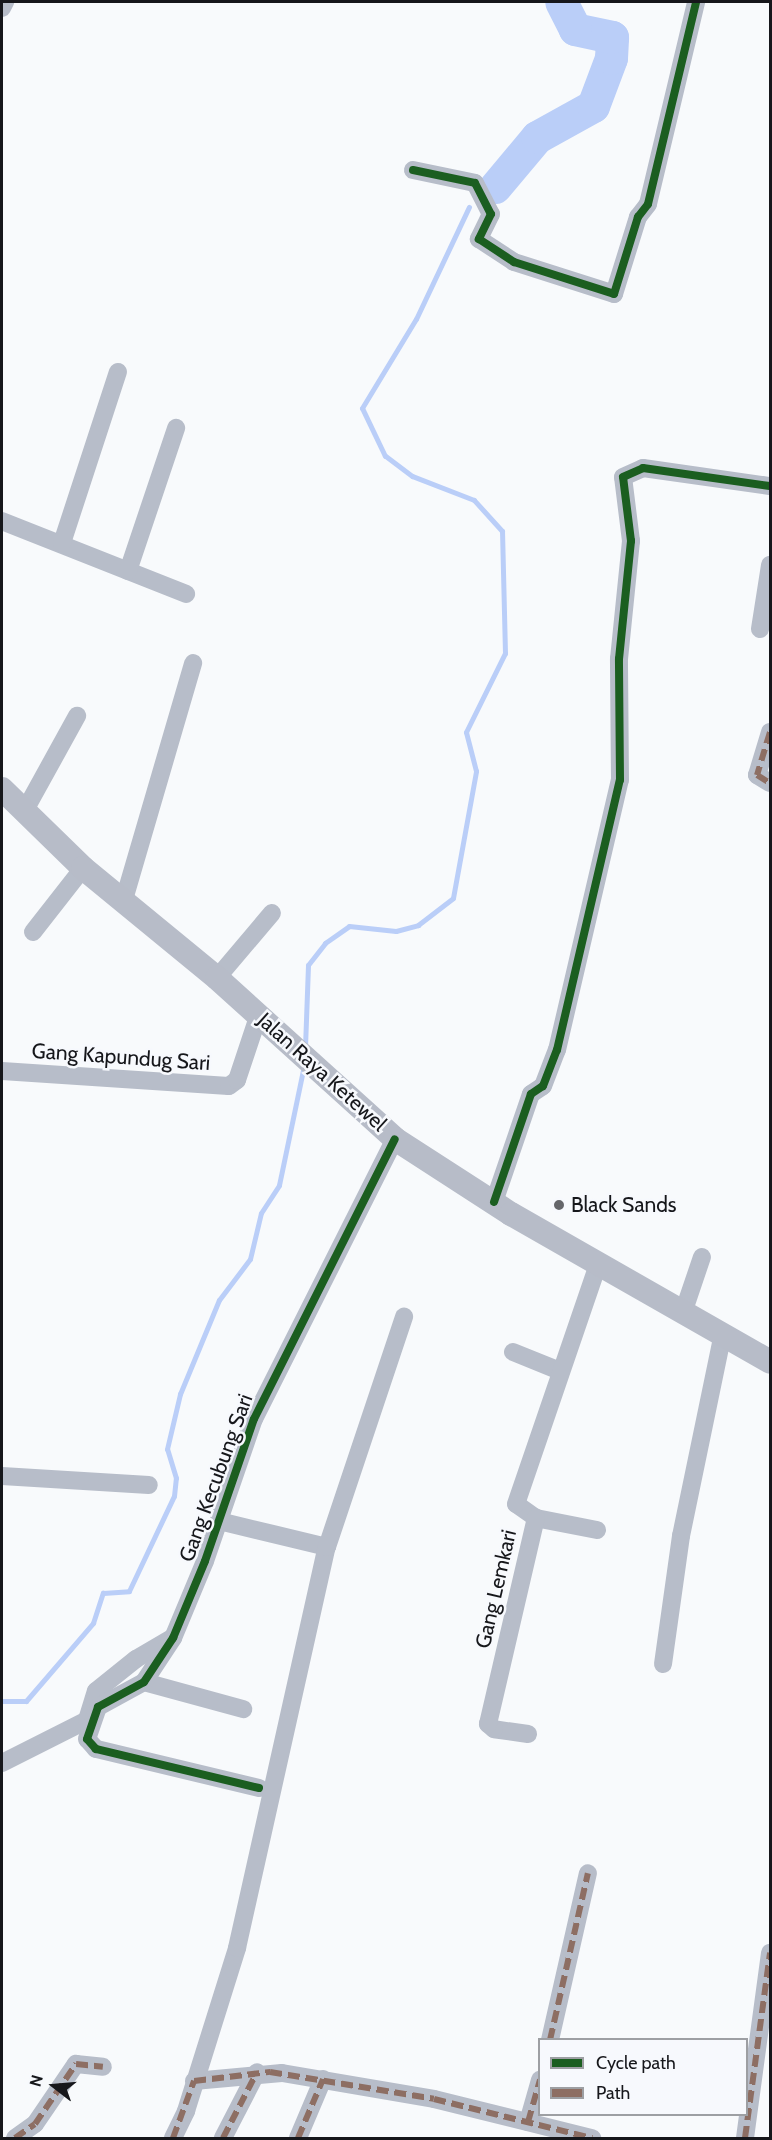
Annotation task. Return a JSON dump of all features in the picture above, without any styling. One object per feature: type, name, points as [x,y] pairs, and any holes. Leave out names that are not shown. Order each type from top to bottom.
[{"type":"main road","name":"Jalan Raya Ketewel","points":[[2,789],[83,868],[259,1014],[294,1050],[395,1139],[598,1265],[771,1362]]},
{"type":"street","points":[[2,8],[5,2]]},
{"type":"street","points":[[413,170],[475,183],[491,214],[479,239],[514,262],[614,294],[638,217],[648,204],[696,2]]},
{"type":"street","points":[[62,543],[118,372]]},
{"type":"street","points":[[128,571],[177,428]]},
{"type":"street","points":[[494,1202],[531,1095],[543,1086],[557,1050],[620,780],[619,659],[632,541],[623,477],[643,468],[771,486]]},
{"type":"street","points":[[2,521],[186,594]]},
{"type":"street","points":[[760,629],[771,565]]},
{"type":"street","points":[[123,903],[193,663]]},
{"type":"street","points":[[24,812],[77,716]]},
{"type":"street","points":[[771,732],[757,776],[771,783]]},
{"type":"street","points":[[33,932],[83,868]]},
{"type":"street","points":[[217,978],[272,912]]},
{"type":"street","name":"Gang Kapundug Sari","points":[[2,1071],[229,1086],[237,1080],[259,1014]]},
{"type":"street","name":"Gang Kecubung Sari","points":[[259,1788],[90,1746],[87,1739],[98,1707],[144,1682],[173,1638],[219,1521],[254,1419],[395,1139]]},
{"type":"street","points":[[683,1312],[702,1257]]},
{"type":"street","name":"Gang Lemkari","points":[[528,1734],[494,1730],[488,1724],[536,1518],[516,1504],[598,1265]]},
{"type":"street","points":[[173,2139],[194,2081],[253,1884],[327,1547],[404,1317]]},
{"type":"street","points":[[663,1664],[689,1490],[723,1334]]},
{"type":"street","points":[[513,1352],[560,1371]]},
{"type":"street","points":[[2,1476],[149,1485]]},
{"type":"street","points":[[536,1518],[597,1530]]},
{"type":"street","points":[[219,1521],[327,1547]]},
{"type":"street","points":[[2,1762],[87,1720],[96,1691],[136,1659],[173,1638]]},
{"type":"street","points":[[144,1682],[243,1708]]},
{"type":"street","points":[[550,2038],[588,1873]]},
{"type":"street","points":[[745,2139],[771,1953]]},
{"type":"street","points":[[15,2139],[35,2124],[76,2064],[104,2067]]},
{"type":"street","points":[[194,2081],[257,2072],[323,2079],[434,2099],[591,2139]]},
{"type":"street","points":[[223,2139],[257,2072]]},
{"type":"street","points":[[298,2139],[323,2079]]},
{"type":"street","points":[[528,2122],[538,2087]]},
{"type":"waterway","points":[[495,187],[537,137],[593,106],[611,58],[612,37],[575,29],[561,2]]},
{"type":"waterway","points":[[305,1047],[308,965],[325,943],[349,926],[396,931],[418,925],[453,898],[476,771],[466,732],[505,653],[502,531],[474,500],[412,476],[385,456],[362,408],[416,319],[469,207]]},
{"type":"waterway","points":[[2,1701],[26,1701],[93,1623],[103,1593],[129,1591],[174,1496],[176,1478],[167,1449],[180,1394],[219,1300],[250,1259],[261,1213],[279,1185],[304,1065]]},
{"type":"marked path","points":[[770,732],[757,775],[770,783]]},
{"type":"marked path","points":[[550,2038],[588,1873]]},
{"type":"marked path","points":[[748,2116],[770,1953]]},
{"type":"marked path","points":[[15,2138],[35,2124],[76,2064],[103,2067]]},
{"type":"marked path","points":[[223,2138],[257,2072]]},
{"type":"marked path","points":[[173,2138],[194,2081],[270,2072],[434,2099],[592,2138]]},
{"type":"marked path","points":[[298,2138],[323,2079]]},
{"type":"marked path","points":[[528,2122],[538,2087]]},
{"type":"marked path","points":[[745,2138],[748,2116]]},
{"type":"cycle path","points":[[413,170],[475,183],[491,214],[479,239],[514,262],[614,294],[638,217],[648,204],[696,2]]},
{"type":"cycle path","points":[[494,1202],[531,1094],[543,1086],[557,1050],[620,780],[619,659],[631,541],[623,477],[643,468],[770,486]]},
{"type":"cycle path","points":[[259,1788],[96,1749],[87,1739],[98,1707],[144,1682],[173,1638],[205,1561],[254,1419],[395,1139]]},
{"type":"place","name":"Black Sands","points":[[559,1205]]}]
